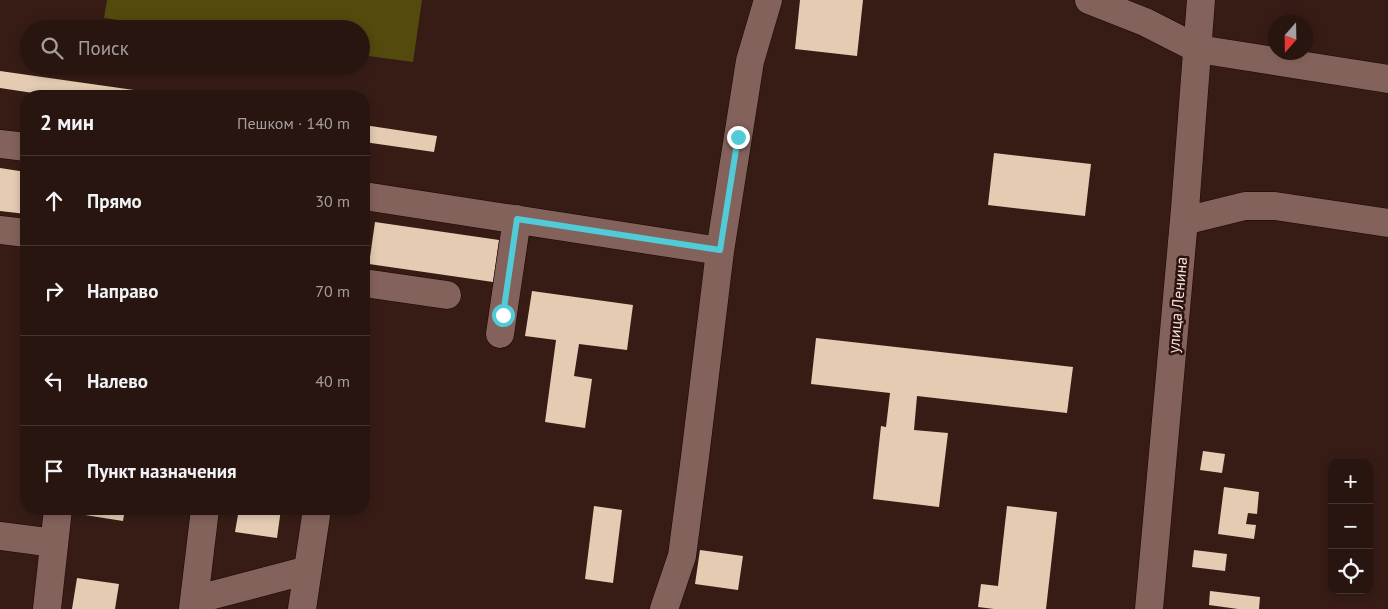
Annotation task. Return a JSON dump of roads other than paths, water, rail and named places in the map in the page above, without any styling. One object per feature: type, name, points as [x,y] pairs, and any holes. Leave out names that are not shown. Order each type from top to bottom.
[{"type":"street","points":[[664,609],[682,556],[720,250],[750,61],[768,0]]},
{"type":"street","points":[[1089,0],[1145,22],[1198,48],[1388,79]]},
{"type":"street","name":"улица Ленина","points":[[1149,609],[1184,221],[1200,0]]},
{"type":"street","points":[[0,144],[20,146]]},
{"type":"street","points":[[370,197],[720,250]]},
{"type":"street","points":[[1184,221],[1245,206],[1275,206],[1388,223]]},
{"type":"street","points":[[500,334],[517,219]]},
{"type":"street","points":[[0,230],[20,232]]},
{"type":"street","points":[[370,284],[447,295]]},
{"type":"street","points":[[47,609],[57,515]]},
{"type":"street","points":[[204,515],[194,604],[308,570]]},
{"type":"street","points":[[302,609],[316,515]]},
{"type":"street","points":[[0,536],[54,543]]}]
